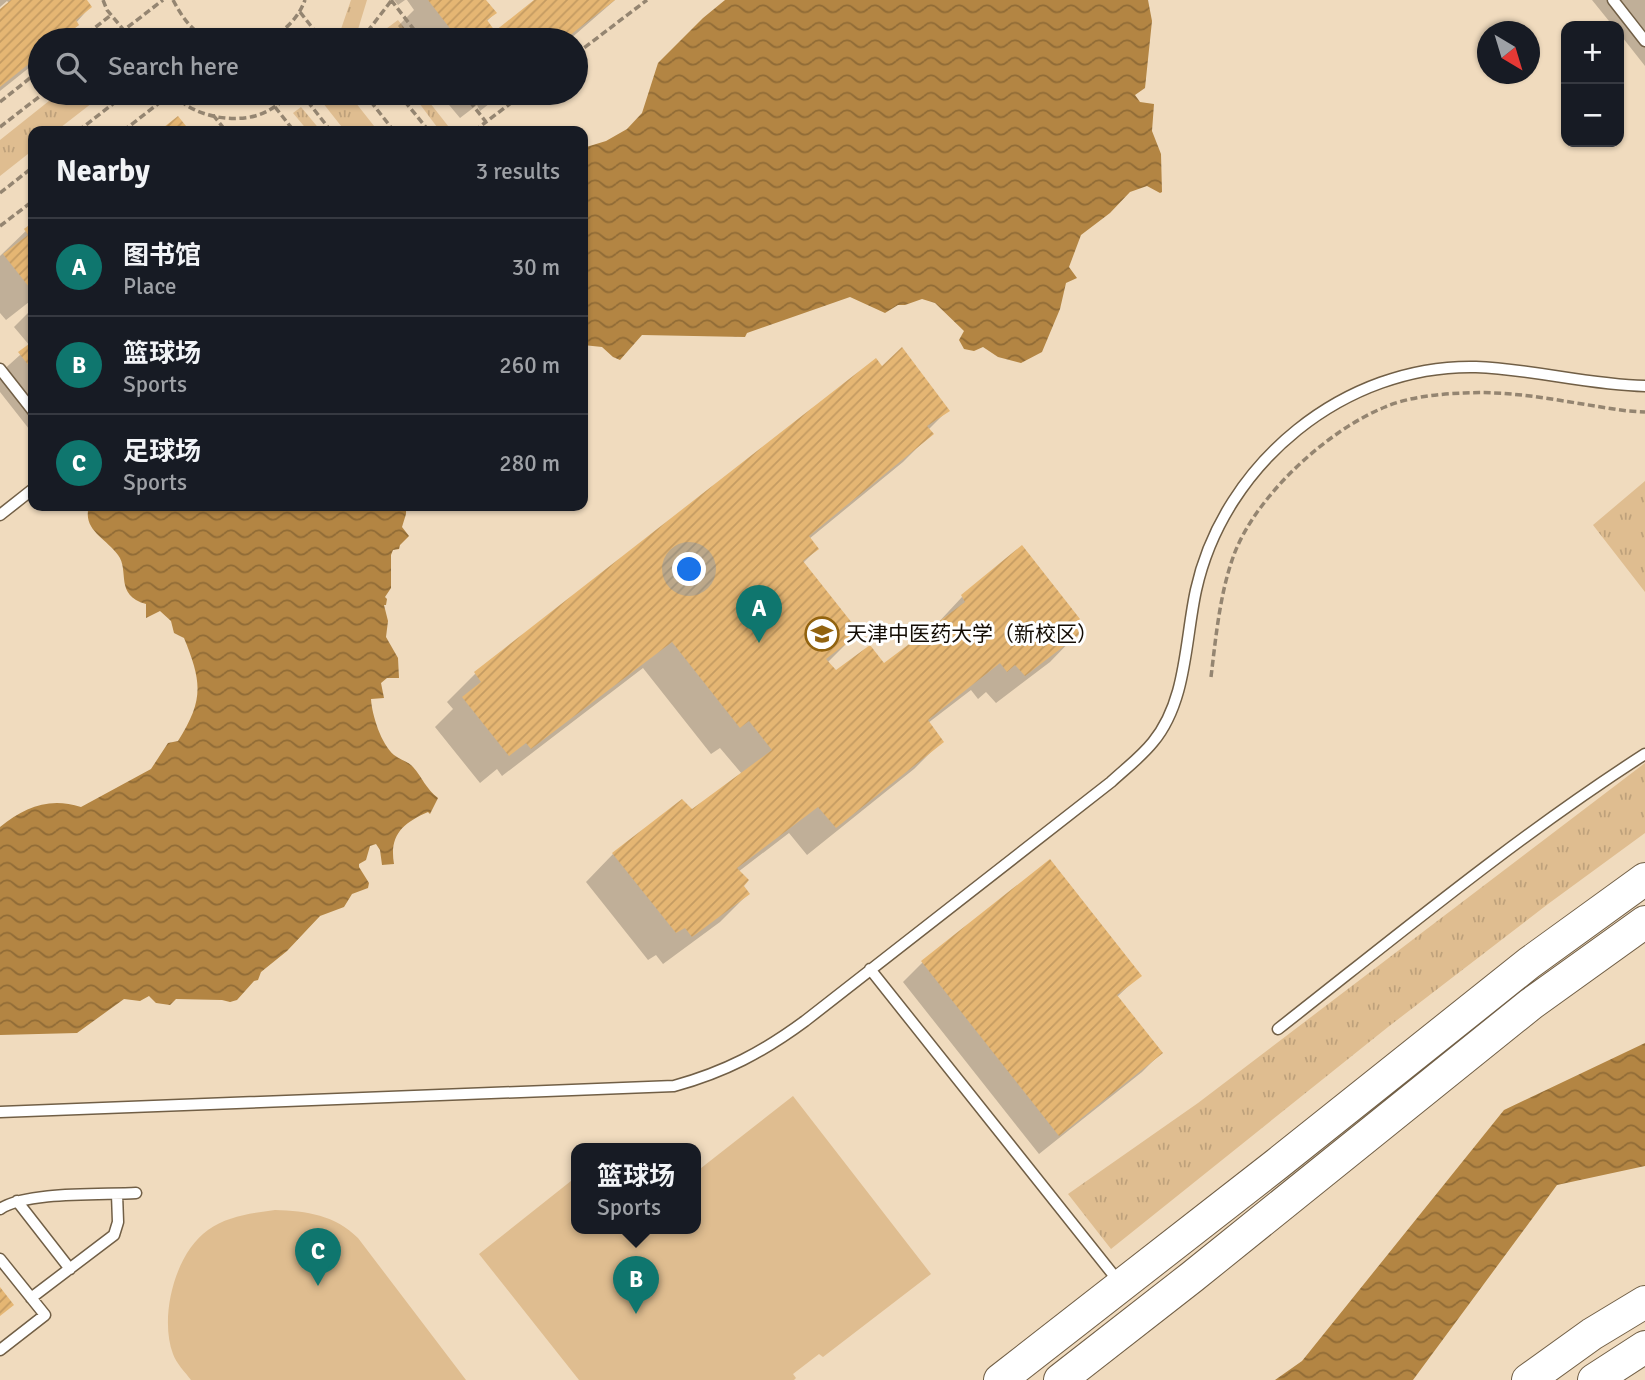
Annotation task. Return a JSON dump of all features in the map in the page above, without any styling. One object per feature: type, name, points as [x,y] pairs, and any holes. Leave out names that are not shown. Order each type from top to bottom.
[{"type":"main road","points":[[1000,1380],[1529,963],[1645,879]]},
{"type":"main road","points":[[1060,1380],[1363,1141],[1531,1004],[1645,922]]},
{"type":"main road","points":[[1277,1164],[1531,1004]]},
{"type":"main road","points":[[1528,1380],[1592,1334],[1645,1302]]},
{"type":"main road","points":[[1594,1380],[1645,1347]]},
{"type":"lane","points":[[1614,0],[1645,41]]},
{"type":"lane","points":[[0,369],[28,405]]},
{"type":"lane","points":[[0,1112],[674,1086],[709,1076],[775,1043],[1111,782],[1154,741],[1169,715],[1179,683],[1195,591],[1214,536],[1254,470],[1279,444],[1305,423],[1366,388],[1433,369],[1511,369],[1549,373],[1590,382],[1645,386]]},
{"type":"lane","points":[[0,515],[28,493]]},
{"type":"lane","points":[[1278,1029],[1468,879],[1645,754]]},
{"type":"lane","points":[[870,969],[1122,1285]]},
{"type":"lane","points":[[0,1209],[17,1201],[136,1193]]},
{"type":"lane","points":[[31,1298],[114,1235],[118,1222],[117,1194]]},
{"type":"lane","points":[[17,1201],[71,1269]]},
{"type":"lane","points":[[0,1259],[45,1315],[0,1350]]},
{"type":"path","points":[[103,0],[122,28]]},
{"type":"path","points":[[127,28],[163,0]]},
{"type":"path","points":[[173,0],[180,15],[193,28]]},
{"type":"path","points":[[287,28],[300,12],[305,0]]},
{"type":"path","points":[[370,28],[391,0],[413,28]]},
{"type":"path","points":[[588,45],[647,0]]},
{"type":"path","points":[[300,12],[313,28]]},
{"type":"path","points":[[94,28],[111,15]]},
{"type":"path","points":[[0,102],[28,80]]},
{"type":"path","points":[[0,127],[28,105]]},
{"type":"path","points":[[84,126],[112,105]]},
{"type":"path","points":[[129,126],[157,105]]},
{"type":"path","points":[[186,105],[193,110],[213,115],[253,117],[278,105]]},
{"type":"path","points":[[310,105],[327,126]]},
{"type":"path","points":[[373,105],[390,126]]},
{"type":"path","points":[[409,105],[425,126]]},
{"type":"path","points":[[473,105],[486,122]]},
{"type":"path","points":[[481,126],[508,105]]},
{"type":"path","points":[[275,107],[290,126]]},
{"type":"path","points":[[213,115],[222,126]]},
{"type":"path","points":[[0,193],[28,171]]},
{"type":"path","points":[[0,226],[28,205]]},
{"type":"path","points":[[1211,677],[1224,595],[1235,551],[1259,510],[1289,475],[1353,423],[1387,406],[1433,396],[1465,393],[1516,394],[1645,412]]},
{"type":"green space","points":[[351,0],[367,0],[358,28],[341,28]]},
{"type":"green space","points":[[398,20],[404,28],[387,28]]},
{"type":"green space","points":[[44,105],[90,105],[62,126],[28,126],[28,154],[0,176],[0,140]]},
{"type":"green space","points":[[324,105],[357,105],[374,126],[341,126]]},
{"type":"green space","points":[[420,105],[432,105],[448,126],[436,126]]},
{"type":"green space","points":[[301,107],[317,126],[304,126],[293,113]]},
{"type":"green space","points":[[1645,481],[1645,592],[1593,525]]},
{"type":"green space","points":[[1645,763],[1645,833],[1388,1027],[1111,1249],[1068,1194],[1198,1103]]},
{"type":"green space","points":[[793,1096],[931,1274],[823,1357],[819,1354],[793,1374],[796,1378],[794,1380],[579,1380],[479,1254],[571,1181],[571,1234],[701,1234],[701,1168]]},
{"type":"green space","points":[[275,1210],[330,1219],[358,1238],[466,1380],[191,1380],[174,1357],[169,1339],[169,1305],[179,1270],[196,1240],[215,1225],[240,1216]]},
{"type":"water","points":[[725,0],[1148,0],[1152,21],[1145,88],[1135,95],[1140,102],[1154,104],[1152,131],[1161,154],[1162,192],[1147,186],[1130,192],[1110,213],[1081,235],[1069,267],[1077,278],[1066,283],[1060,309],[1042,352],[1021,363],[998,357],[983,347],[974,351],[964,349],[959,340],[964,331],[935,303],[922,299],[898,305],[885,313],[850,297],[747,333],[745,337],[642,335],[620,360],[602,347],[588,346],[588,146],[606,141],[627,129],[642,113],[658,63]]},
{"type":"water","points":[[88,511],[406,511],[402,527],[409,536],[391,555],[391,588],[385,597],[387,599],[384,605],[388,621],[386,637],[398,658],[399,678],[387,678],[381,683],[384,698],[371,699],[375,721],[389,750],[409,763],[438,798],[430,814],[428,812],[419,816],[400,831],[394,845],[394,864],[382,865],[380,850],[376,844],[370,846],[366,860],[359,864],[369,883],[368,888],[352,894],[344,907],[320,916],[287,951],[261,972],[258,980],[237,1000],[230,1002],[176,999],[170,1005],[156,1003],[149,996],[140,1001],[124,999],[77,1033],[0,1035],[0,827],[28,809],[38,806],[58,803],[81,807],[151,769],[168,743],[178,741],[192,714],[198,691],[194,667],[184,638],[174,633],[171,621],[160,611],[146,618],[146,604],[136,600],[126,589],[118,555],[92,528]]},
{"type":"water","points":[[1645,1043],[1645,1166],[1557,1185],[1413,1380],[1275,1380],[1302,1361],[1504,1110]]},
{"type":"building","points":[[11,0],[87,0],[92,7],[76,20],[79,25],[75,28],[28,28],[28,65],[0,87],[0,9]]},
{"type":"building","points":[[428,0],[486,0],[497,13],[487,20],[493,28],[450,28]]},
{"type":"building","points":[[534,0],[615,0],[579,28],[499,28]]},
{"type":"building","points":[[178,116],[186,126],[165,126]]},
{"type":"building","points":[[28,235],[28,286],[3,254]]},
{"type":"building","points":[[28,345],[28,365],[18,352]]},
{"type":"building","points":[[902,347],[950,411],[927,426],[934,434],[809,536],[819,549],[803,561],[860,633],[826,659],[836,670],[870,645],[884,663],[965,602],[961,595],[1022,545],[1080,619],[1074,624],[1080,634],[1025,676],[1015,665],[1007,672],[1000,663],[928,720],[944,742],[836,828],[818,807],[737,868],[749,880],[744,886],[750,894],[692,937],[685,928],[676,933],[612,853],[682,799],[692,809],[772,750],[749,721],[740,728],[672,642],[531,749],[526,743],[509,756],[462,697],[481,682],[474,672],[876,358],[882,366]]},
{"type":"building","points":[[1050,859],[1142,976],[1117,995],[1163,1053],[1059,1136],[921,961]]},
{"type":"building","points":[[0,1287],[14,1305],[0,1316]]},
{"type":"place","name":"天津中医药大学（新校区）","points":[[822,634]]},
{"type":"place","name":"图书馆","points":[[759,643]]},
{"type":"place","name":"足球场","points":[[318,1286]]},
{"type":"place","name":"篮球场","points":[[636,1314]]}]
